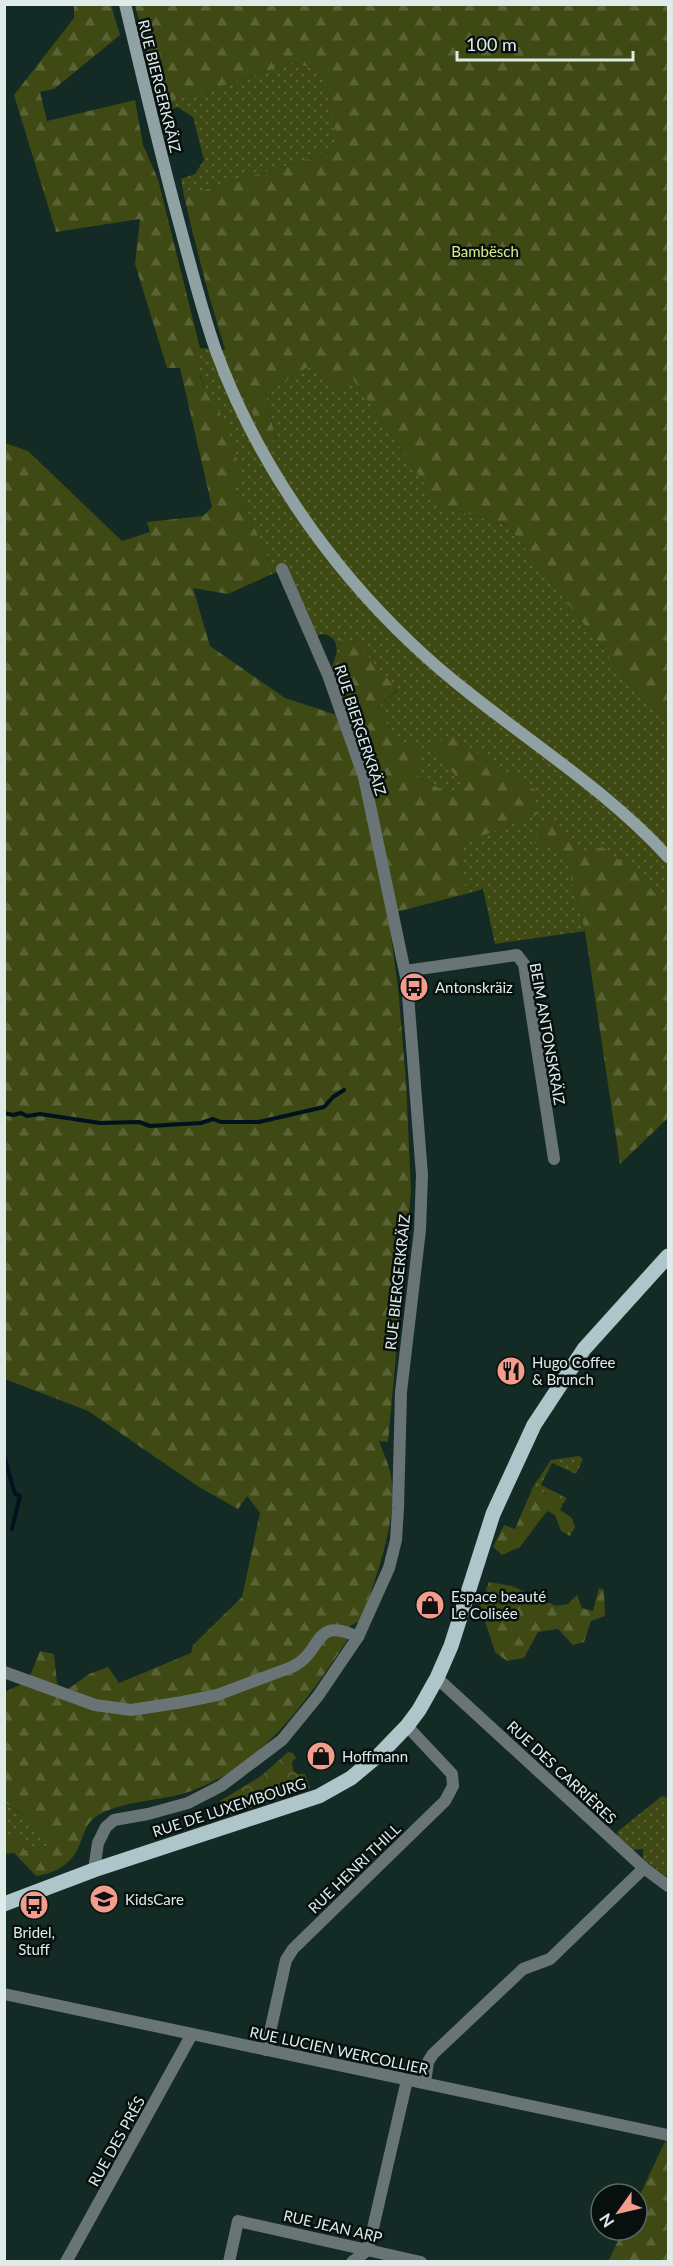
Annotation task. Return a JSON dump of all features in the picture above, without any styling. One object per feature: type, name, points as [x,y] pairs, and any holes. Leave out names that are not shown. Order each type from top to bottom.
[{"type":"main road","name":"RUE BIERGERKRÄIZ","points":[[124,4],[201,306],[236,398],[265,455],[321,542],[350,579],[384,616],[440,670],[583,779],[642,828],[669,857]]},
{"type":"main road","name":"RUE DE LUXEMBOURG","points":[[4,1904],[94,1870],[319,1796],[351,1778],[407,1726],[437,1678],[450,1646],[493,1514],[534,1425],[584,1349],[669,1256]]},
{"type":"street","name":"RUE BIERGERKRÄIZ","points":[[94,1870],[98,1843],[106,1827],[114,1820],[188,1803],[221,1786],[282,1740],[318,1696],[358,1637],[389,1568],[396,1540],[400,1392],[420,1230],[422,1175],[412,1032],[405,971],[364,777],[328,675],[282,570]]},
{"type":"street","name":"BEIM ANTONSKRÄIZ","points":[[405,971],[517,955],[524,964],[554,1159]]},
{"type":"street","points":[[4,1672],[95,1705],[131,1710],[217,1695],[292,1667],[300,1663],[324,1633],[332,1629],[343,1630],[358,1637]]},
{"type":"street","name":"RUE DES CARRIÈRES","points":[[437,1678],[644,1868],[669,1886]]},
{"type":"street","name":"RUE HENRI THILL","points":[[266,2050],[286,1960],[293,1949],[445,1801],[453,1786],[452,1774],[407,1726]]},
{"type":"street","points":[[424,2083],[428,2062],[433,2054],[523,1969],[550,1959],[644,1868]]},
{"type":"street","name":"RUE LUCIEN WERCOLLIER","points":[[4,1994],[668,2135]]},
{"type":"street","name":"RUE DES PRÉS","points":[[66,2262],[192,2034]]},
{"type":"street","points":[[352,2262],[368,2250],[407,2080]]},
{"type":"street","name":"RUE JEAN ARP","points":[[228,2262],[238,2221],[421,2262]]},
{"type":"street","points":[[368,2250],[375,2262]]},
{"type":"green space","points":[[74,5],[111,5],[120,35],[54,89],[40,92],[47,121],[135,100],[143,145],[158,179],[200,348],[201,378],[225,424],[241,474],[227,491],[240,494],[274,573],[228,594],[193,588],[210,646],[285,698],[334,714],[352,742],[352,724],[348,707],[331,676],[340,653],[339,639],[358,644],[397,690],[377,708],[397,740],[426,749],[413,775],[453,795],[466,790],[433,746],[450,735],[535,790],[536,815],[461,844],[466,894],[388,914],[398,987],[406,1081],[411,1191],[388,1442],[379,1441],[391,1476],[392,1510],[384,1549],[361,1620],[343,1630],[347,1641],[331,1665],[296,1711],[257,1752],[235,1769],[210,1783],[182,1794],[113,1808],[94,1818],[88,1825],[70,1861],[54,1871],[36,1876],[14,1853],[5,1854],[5,1844],[13,1844],[15,1831],[24,1837],[24,1850],[52,1845],[32,1820],[5,1803],[5,1692],[28,1681],[40,1651],[54,1654],[57,1684],[67,1690],[89,1674],[108,1667],[119,1683],[191,1653],[193,1645],[242,1597],[260,1513],[247,1496],[238,1509],[199,1487],[88,1411],[5,1379],[5,443],[28,451],[122,541],[150,532],[147,522],[203,516],[212,507],[180,368],[167,368],[135,264],[140,219],[56,232],[14,95],[74,18]]},
{"type":"green space","name":"Bambësch","points":[[135,5],[668,5],[668,720],[640,697],[508,526],[439,505],[351,376],[336,392],[313,364],[265,393],[276,440],[267,442],[239,385],[225,349],[184,196],[315,157],[338,141],[322,72],[294,62],[190,97],[178,93],[172,109],[164,109],[158,95]]},
{"type":"green space","points":[[294,62],[322,71],[339,141],[315,157],[184,196],[181,179],[195,174],[204,160],[193,117],[178,107],[172,109],[178,93],[190,97]]},
{"type":"green space","points":[[200,348],[226,350],[244,395],[268,442],[276,439],[265,393],[313,364],[351,376],[439,505],[508,526],[640,697],[668,720],[668,907],[638,874],[581,854],[564,851],[585,931],[495,944],[483,889],[466,894],[460,844],[535,815],[433,746],[467,790],[453,795],[413,775],[397,740],[377,708],[397,691],[339,640],[340,653],[331,676],[348,708],[352,743],[334,714],[342,716],[328,675],[336,656],[335,641],[326,635],[311,638],[282,570],[274,573],[240,494],[227,491],[222,416],[207,394],[197,365]]},
{"type":"green space","points":[[554,819],[581,854],[602,847],[638,874],[668,907],[668,1118],[620,1164],[585,931],[564,851],[535,843],[538,831]]},
{"type":"green space","points":[[579,1456],[583,1459],[576,1474],[552,1463],[541,1485],[567,1498],[563,1504],[533,1487],[551,1460]]},
{"type":"green space","points":[[533,1487],[563,1504],[560,1510],[572,1518],[575,1527],[570,1536],[561,1531],[555,1515],[547,1511],[520,1547],[502,1555],[493,1547],[504,1525],[515,1529]]},
{"type":"green space","points":[[489,1582],[512,1586],[556,1606],[568,1604],[577,1595],[582,1608],[593,1611],[599,1588],[604,1590],[605,1616],[591,1621],[584,1642],[573,1645],[558,1629],[538,1632],[524,1658],[507,1661],[495,1652],[480,1606]]},
{"type":"green space","points":[[288,1752],[293,1753],[296,1758],[292,1762],[293,1771],[305,1774],[310,1788],[226,1816],[220,1801],[261,1776]]},
{"type":"green space","points":[[662,1796],[668,1798],[668,1878],[643,1859],[643,1849],[631,1850],[618,1838],[617,1832]]},
{"type":"green space","points":[[4,1803],[32,1820],[53,1845],[24,1850],[15,1831],[13,1844],[5,1844]]},
{"type":"green space","points":[[668,2135],[668,2261],[608,2262],[617,2242],[649,2242],[649,2182],[646,2182]]},
{"type":"waterway","points":[[4,1113],[13,1115],[21,1113],[27,1116],[40,1114],[100,1123],[139,1122],[150,1126],[201,1123],[213,1119],[221,1122],[259,1122],[324,1107],[344,1090]]},
{"type":"waterway","points":[[4,1456],[15,1494],[20,1496],[12,1529]]},
{"type":"place","name":"Antonskräiz","points":[[414,987]]},
{"type":"place","name":"Hugo Coffee & Brunch","points":[[511,1371]]},
{"type":"place","name":"Espace beauté Le Colisée","points":[[430,1605]]},
{"type":"place","name":"Hoffmann","points":[[321,1756]]},
{"type":"place","name":"KidsCare","points":[[104,1899]]},
{"type":"place","name":"Bridel, Stuff","points":[[34,1905]]}]
